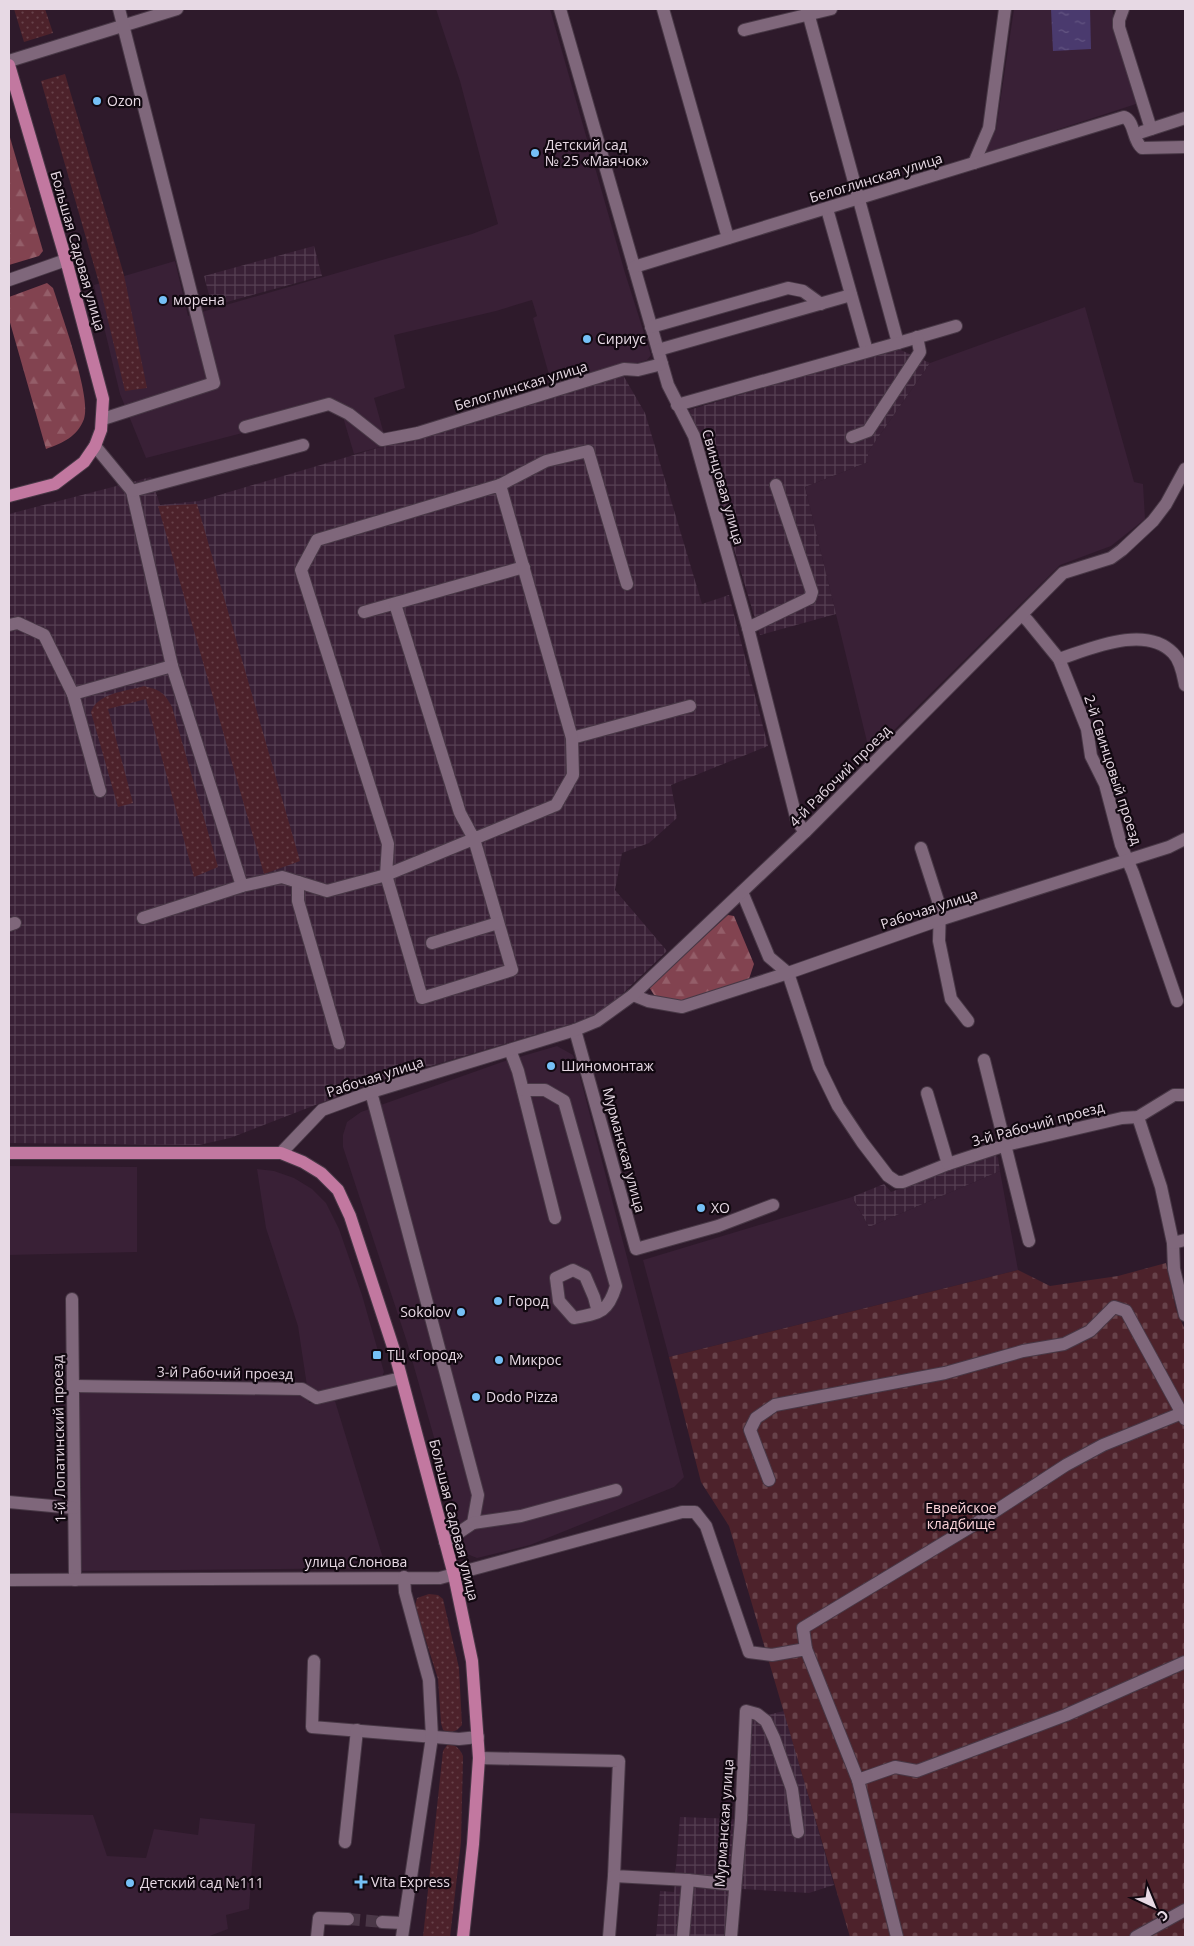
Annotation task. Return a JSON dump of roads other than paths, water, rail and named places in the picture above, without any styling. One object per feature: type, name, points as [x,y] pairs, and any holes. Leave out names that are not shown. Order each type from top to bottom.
[{"type":"main road","name":"Большая Садовая улица","points":[[9,65],[12,84],[66,260],[103,399],[102,430],[95,446]]},
{"type":"main road","points":[[9,496],[55,484],[84,462],[95,446]]},
{"type":"main road","points":[[9,1153],[281,1153]]},
{"type":"main road","name":"Большая Садовая улица","points":[[281,1153],[304,1162],[321,1173],[338,1190],[350,1216],[401,1378],[454,1575],[472,1661],[479,1758],[473,1844],[463,1937]]},
{"type":"street","points":[[103,419],[214,383],[119,9]]},
{"type":"street","points":[[9,61],[177,9]]},
{"type":"street","name":"Свинцовая улица","points":[[560,9],[668,385],[694,436],[748,628],[797,821],[805,832]]},
{"type":"street","points":[[663,9],[728,238]]},
{"type":"street","points":[[744,30],[808,11],[831,9]]},
{"type":"street","points":[[974,163],[989,128],[1005,9]]},
{"type":"street","points":[[1123,9],[1119,20],[1119,27],[1150,129]]},
{"type":"street","points":[[808,11],[898,343]]},
{"type":"street","name":"Белоглинская улица","points":[[634,267],[1124,117],[1128,118],[1134,134]]},
{"type":"street","points":[[1185,118],[1134,134],[1136,142],[1142,148],[1185,147]]},
{"type":"street","points":[[827,208],[868,351]]},
{"type":"street","points":[[9,280],[66,260]]},
{"type":"street","points":[[651,327],[788,288],[803,292],[821,304]]},
{"type":"street","points":[[658,350],[852,295]]},
{"type":"street","points":[[677,405],[956,326]]},
{"type":"street","points":[[852,437],[868,431],[910,368],[920,352],[917,337]]},
{"type":"street","name":"Белоглинская улица","points":[[245,427],[329,404],[349,414],[382,440],[418,433],[624,369],[638,370],[662,364]]},
{"type":"street","points":[[132,491],[304,445]]},
{"type":"street","points":[[95,446],[132,491],[172,666],[242,886]]},
{"type":"street","points":[[394,604],[460,813],[474,839],[512,970],[422,998],[386,874],[388,844],[300,570],[317,540],[500,485],[546,461],[588,451],[627,584]]},
{"type":"street","name":"4-й Рабочий проезд","points":[[633,995],[805,832],[1063,573],[1111,558],[1122,550],[1153,520],[1166,504],[1185,469]]},
{"type":"street","points":[[144,918],[242,886],[282,877],[327,891],[386,874],[556,806],[573,775],[572,738],[500,485]]},
{"type":"street","points":[[748,628],[810,598],[812,592],[776,485]]},
{"type":"street","points":[[364,612],[524,567]]},
{"type":"street","name":"2-й Свинцовый проезд","points":[[1022,615],[1059,659],[1087,730],[1091,756],[1105,784],[1126,860],[1136,881],[1177,1001]]},
{"type":"street","points":[[9,625],[18,623],[44,635],[73,694],[100,791]]},
{"type":"street","points":[[1059,659],[1109,642],[1141,639],[1164,646],[1174,654],[1182,669],[1185,685]]},
{"type":"street","points":[[73,694],[172,666]]},
{"type":"street","points":[[572,738],[690,706]]},
{"type":"street","name":"Рабочая улица","points":[[281,1153],[322,1110],[371,1092],[574,1030],[597,1021],[633,995],[648,1001],[682,1007],[939,920],[1170,847],[1185,839]]},
{"type":"street","points":[[921,848],[940,908],[939,941],[951,999],[968,1021]]},
{"type":"street","points":[[298,882],[298,901],[339,1043]]},
{"type":"street","points":[[742,892],[769,957],[788,972]]},
{"type":"street","points":[[432,943],[498,923]]},
{"type":"street","name":"3-й Рабочий проезд","points":[[788,972],[819,1067],[838,1106],[867,1149],[888,1176],[897,1182],[903,1182],[948,1164],[1006,1145],[1138,1116],[1174,1095],[1185,1095]]},
{"type":"street","name":"Мурманская улица","points":[[574,1030],[636,1249],[718,1226],[773,1205]]},
{"type":"street","points":[[510,1050],[523,1090],[555,1218]]},
{"type":"street","points":[[984,1060],[1029,1241]]},
{"type":"street","points":[[523,1090],[545,1090],[564,1101],[616,1286],[610,1304],[598,1312]]},
{"type":"street","points":[[371,1092],[478,1495],[473,1523]]},
{"type":"street","points":[[927,1093],[948,1164]]},
{"type":"street","points":[[1138,1116],[1179,1242],[1174,1269],[1185,1315]]},
{"type":"street","name":"1-й Лопатинский проезд","points":[[72,1299],[75,1580]]},
{"type":"street","points":[[769,1480],[750,1430],[756,1418],[775,1405],[945,1373],[1023,1351],[1064,1344],[1090,1331],[1114,1307],[1126,1311],[1183,1416],[1103,1445],[1074,1461],[980,1521],[803,1628],[806,1649],[858,1780],[898,1937]]},
{"type":"street","name":"3-й Рабочий проезд","points":[[73,1386],[302,1389],[318,1398],[401,1378]]},
{"type":"street","points":[[445,1542],[473,1523],[521,1516],[616,1490]]},
{"type":"street","points":[[9,1502],[74,1508]]},
{"type":"street","name":"улица Слонова","points":[[9,1580],[440,1578],[682,1512],[695,1512],[706,1526],[749,1652],[772,1655],[806,1649]]},
{"type":"street","points":[[402,1937],[432,1736],[430,1680],[405,1592],[404,1577]]},
{"type":"street","points":[[314,1661],[312,1727],[459,1739],[478,1737]]},
{"type":"street","points":[[858,1780],[895,1767],[917,1771],[1066,1715],[1185,1662]]},
{"type":"street","name":"Мурманская улица","points":[[731,1937],[741,1820],[746,1711],[766,1720],[774,1738],[792,1789],[798,1832]]},
{"type":"street","points":[[345,1842],[357,1730]]},
{"type":"street","points":[[479,1758],[618,1761],[614,1876],[609,1937]]},
{"type":"street","points":[[614,1876],[735,1885]]},
{"type":"street","points":[[683,1937],[688,1880]]},
{"type":"street","points":[[1136,1937],[1185,1910]]},
{"type":"street","points":[[317,1937],[319,1918],[348,1919]]},
{"type":"street","points":[[382,1922],[404,1923]]},
{"type":"water","points":[[1051,9],[1090,9],[1091,49],[1053,51]]},
{"type":"tunnel","points":[[348,1919],[382,1922]]},
{"type":"place","name":"Ozon","points":[[97,101]]},
{"type":"place","name":"Детский сад № 25 «Маячок»","points":[[535,153]]},
{"type":"place","name":"морена","points":[[163,300]]},
{"type":"place","name":"Сириус","points":[[587,339]]},
{"type":"place","name":"Шиномонтаж","points":[[551,1066]]},
{"type":"place","name":"ХО","points":[[701,1208]]},
{"type":"place","name":"Город","points":[[498,1301]]},
{"type":"place","name":"Sokolov","points":[[461,1312]]},
{"type":"place","name":"ТЦ «Город»","points":[[377,1355]]},
{"type":"place","name":"Микрос","points":[[499,1360]]},
{"type":"place","name":"Dodo Pizza","points":[[476,1397]]},
{"type":"place","name":"Vita Express","points":[[361,1882]]},
{"type":"place","name":"Детский сад №111","points":[[130,1883]]},
{"type":"park label","name":"Еврейское кладбище","points":[[961,1516]]}]
